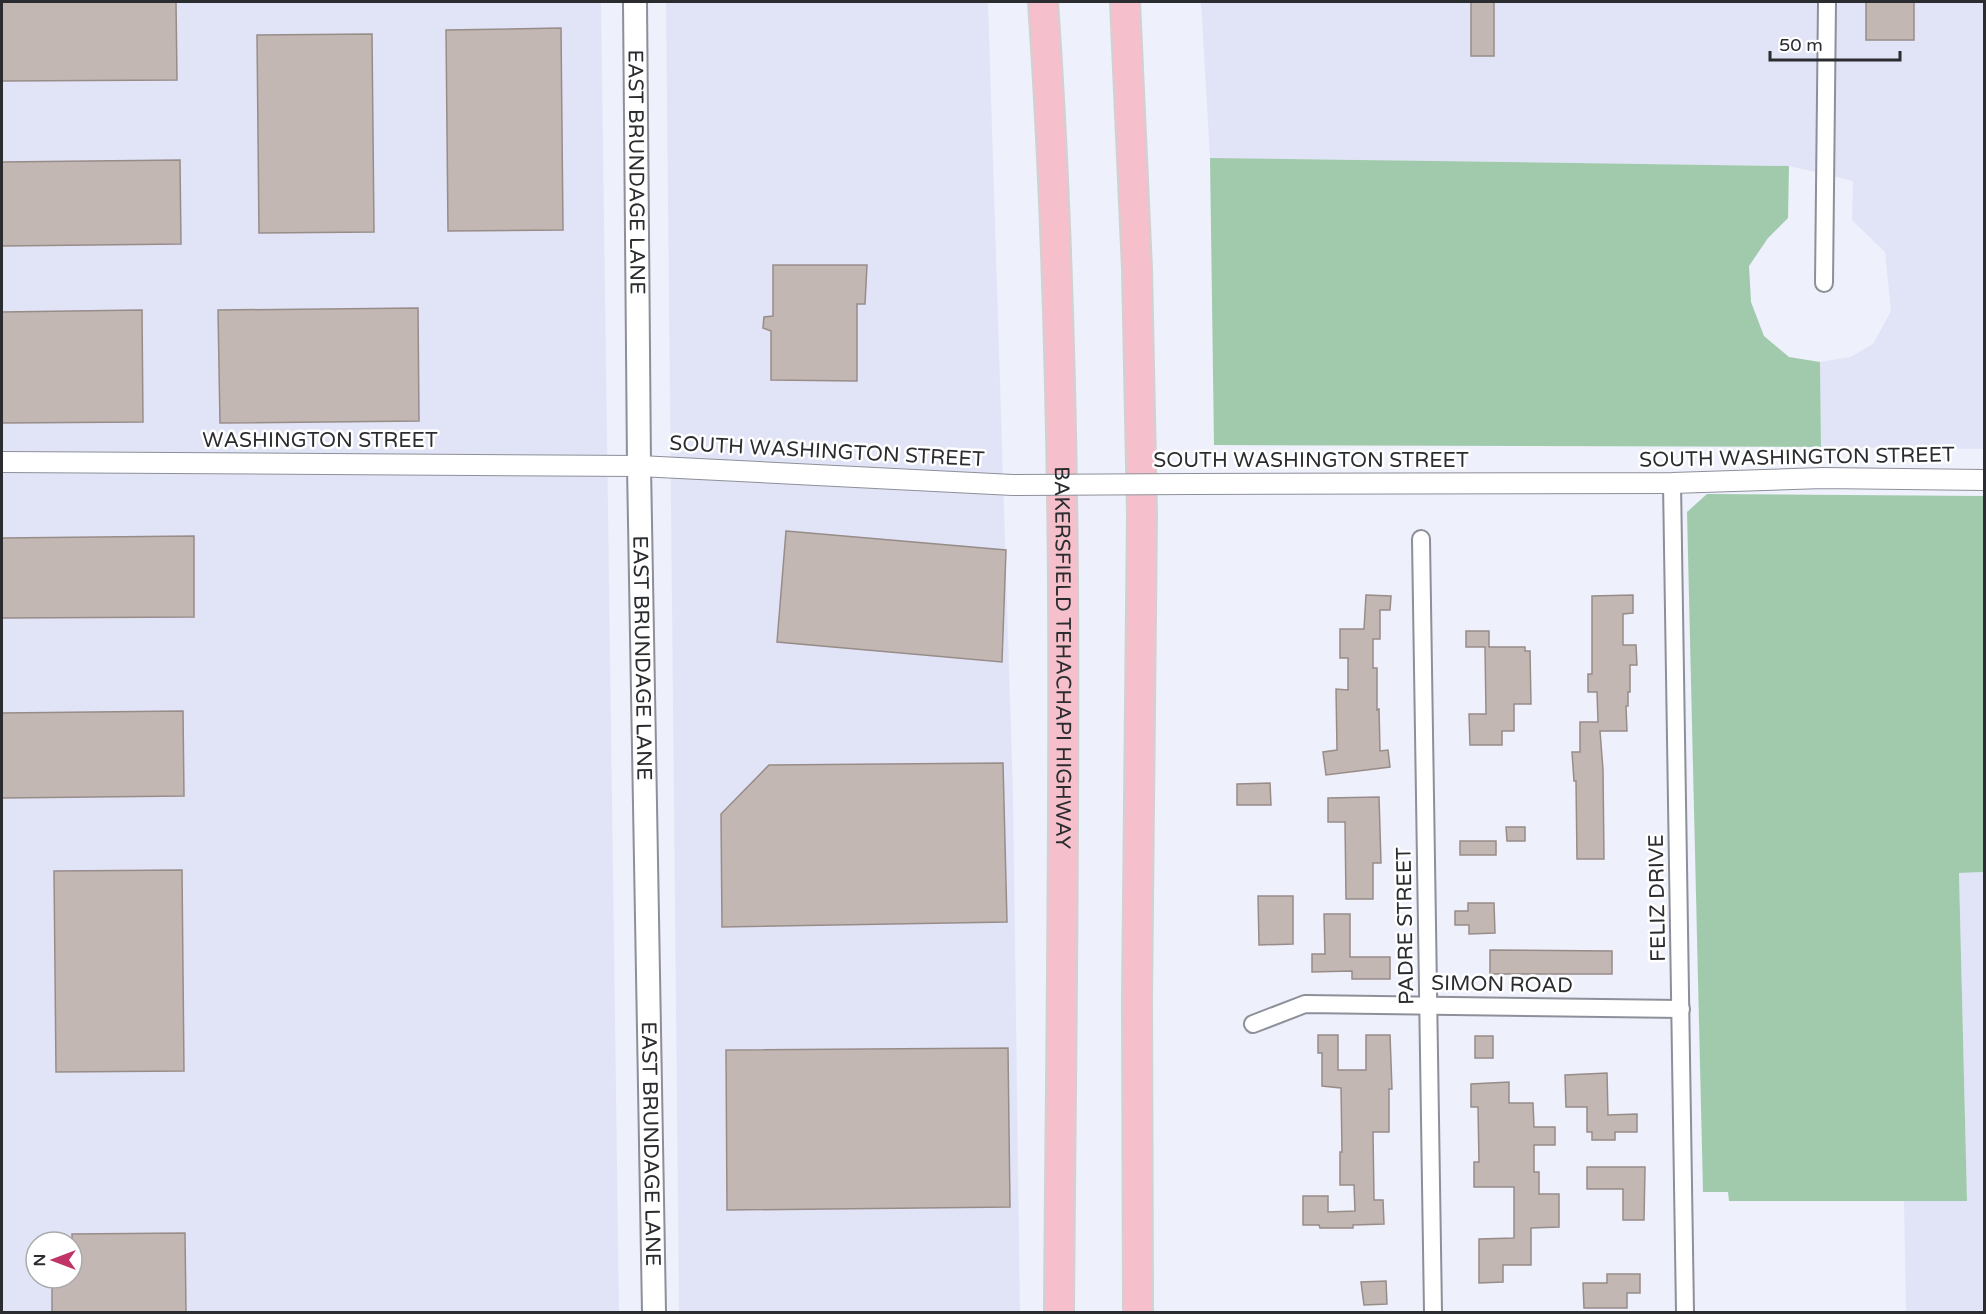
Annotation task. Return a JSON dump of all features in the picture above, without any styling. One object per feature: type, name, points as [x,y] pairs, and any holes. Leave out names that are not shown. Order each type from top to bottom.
[{"type":"highway","name":"BAKERSFIELD TEHACHAPI HIGHWAY","points":[[1043,2],[1057,262],[1064,537],[1059,1312]]},
{"type":"highway","points":[[1125,2],[1137,269],[1142,513],[1137,999],[1138,1312]]},
{"type":"main road","name":"EAST BRUNDAGE LANE","points":[[635,2],[639,466],[654,1312]]},
{"type":"street","points":[[1824,283],[1827,2]]},
{"type":"street","name":"WASHINGTON STREET","points":[[2,462],[639,466]]},
{"type":"street","name":"SOUTH WASHINGTON STREET","points":[[639,466],[1013,485],[1672,483],[1823,478],[1984,480]]},
{"type":"street","name":"FELIZ DRIVE","points":[[1672,483],[1685,1312]]},
{"type":"street","name":"PADRE STREET","points":[[1421,539],[1433,1312]]},
{"type":"street","name":"SIMON ROAD","points":[[1253,1024],[1305,1004],[1681,1009]]},
{"type":"shaded area","points":[[2,2],[601,2],[619,1312],[2,1312]]},
{"type":"shaded area","points":[[666,2],[988,2],[1013,794],[1020,1312],[679,1312]]},
{"type":"shaded area","points":[[1201,2],[1984,2],[1984,449],[1821,447],[1820,362],[1850,357],[1873,344],[1891,311],[1885,252],[1852,220],[1853,181],[1789,166],[1210,158]]},
{"type":"shaded area","points":[[1984,872],[1984,1312],[1906,1312],[1904,1201],[1967,1201],[1959,873]]},
{"type":"green space","points":[[1210,158],[1789,166],[1788,218],[1768,238],[1749,266],[1751,302],[1764,336],[1789,357],[1820,362],[1821,447],[1214,445]]},
{"type":"green space","points":[[1707,494],[1984,496],[1984,872],[1959,873],[1967,1201],[1729,1201],[1728,1192],[1703,1192],[1687,512]]},
{"type":"building","points":[[2,2],[176,2],[177,80],[2,81]]},
{"type":"building","points":[[1471,2],[1494,2],[1494,56],[1471,56]]},
{"type":"building","points":[[1866,2],[1914,2],[1914,40],[1866,40]]},
{"type":"building","points":[[561,28],[563,230],[448,231],[446,30]]},
{"type":"building","points":[[372,34],[374,232],[259,233],[257,35]]},
{"type":"building","points":[[180,160],[181,244],[2,246],[2,162]]},
{"type":"building","points":[[773,265],[867,265],[865,304],[857,304],[857,381],[771,380],[771,331],[763,328],[764,317],[773,316]]},
{"type":"building","points":[[418,308],[419,421],[220,423],[218,310]]},
{"type":"building","points":[[142,310],[143,422],[2,423],[2,312]]},
{"type":"building","points":[[786,531],[1006,550],[1002,662],[777,642]]},
{"type":"building","points":[[194,536],[194,617],[2,618],[2,538]]},
{"type":"building","points":[[1366,595],[1391,596],[1390,610],[1380,610],[1380,639],[1373,639],[1373,668],[1377,668],[1380,751],[1388,750],[1390,767],[1326,775],[1323,752],[1337,750],[1336,689],[1348,690],[1348,658],[1340,658],[1340,629],[1364,629]]},
{"type":"building","points":[[1633,595],[1633,613],[1623,614],[1623,645],[1636,645],[1637,665],[1630,665],[1630,692],[1628,692],[1628,706],[1626,706],[1627,731],[1600,731],[1604,859],[1577,859],[1576,781],[1574,781],[1572,752],[1580,752],[1580,722],[1598,722],[1597,692],[1588,692],[1588,674],[1592,674],[1592,596]]},
{"type":"building","points":[[1466,631],[1489,631],[1489,647],[1525,647],[1525,651],[1530,651],[1531,704],[1514,704],[1514,731],[1502,731],[1502,745],[1470,745],[1469,714],[1486,714],[1485,647],[1466,647]]},
{"type":"building","points":[[183,711],[184,796],[2,798],[2,713]]},
{"type":"building","points":[[1003,763],[1007,922],[722,927],[721,814],[769,765]]},
{"type":"building","points":[[1270,783],[1271,805],[1237,805],[1237,784]]},
{"type":"building","points":[[1379,797],[1381,863],[1373,863],[1373,899],[1346,899],[1345,822],[1328,822],[1328,798]]},
{"type":"building","points":[[1506,827],[1525,827],[1525,841],[1507,841]]},
{"type":"building","points":[[1460,841],[1496,841],[1496,855],[1460,855]]},
{"type":"building","points":[[182,870],[184,1071],[56,1072],[54,871]]},
{"type":"building","points":[[1258,896],[1293,896],[1293,944],[1259,945]]},
{"type":"building","points":[[1468,903],[1494,903],[1495,933],[1469,934],[1469,925],[1455,925],[1455,911],[1468,911]]},
{"type":"building","points":[[1324,914],[1350,914],[1350,957],[1390,957],[1390,979],[1352,979],[1352,971],[1312,972],[1312,954],[1325,954]]},
{"type":"building","points":[[1490,950],[1612,951],[1612,974],[1490,974]]},
{"type":"building","points":[[1318,1035],[1338,1035],[1338,1070],[1366,1070],[1366,1035],[1390,1035],[1392,1089],[1389,1089],[1389,1132],[1373,1132],[1374,1200],[1383,1200],[1384,1224],[1353,1225],[1353,1228],[1320,1228],[1319,1225],[1303,1225],[1303,1196],[1328,1196],[1328,1212],[1355,1211],[1354,1185],[1340,1185],[1341,1088],[1322,1086],[1322,1053],[1318,1053]]},
{"type":"building","points":[[1475,1036],[1493,1036],[1493,1058],[1475,1058]]},
{"type":"building","points":[[1008,1048],[1010,1207],[727,1210],[726,1050]]},
{"type":"building","points":[[1607,1073],[1608,1115],[1637,1114],[1637,1132],[1615,1132],[1615,1140],[1592,1140],[1592,1132],[1587,1132],[1587,1107],[1566,1107],[1565,1075]]},
{"type":"building","points":[[1509,1082],[1509,1103],[1533,1103],[1534,1127],[1555,1127],[1555,1145],[1534,1145],[1534,1172],[1539,1172],[1539,1194],[1559,1194],[1559,1227],[1531,1228],[1531,1265],[1503,1265],[1503,1282],[1479,1283],[1479,1239],[1514,1238],[1514,1187],[1474,1187],[1474,1162],[1479,1162],[1478,1107],[1471,1107],[1471,1084]]},
{"type":"building","points":[[1587,1167],[1645,1167],[1644,1220],[1623,1220],[1623,1189],[1587,1189]]},
{"type":"building","points":[[185,1233],[186,1312],[52,1312],[52,1290],[84,1290],[84,1234]]},
{"type":"building","points":[[1607,1274],[1640,1274],[1640,1293],[1627,1293],[1627,1308],[1584,1308],[1583,1283],[1607,1283]]},
{"type":"building","points":[[1386,1281],[1387,1304],[1364,1305],[1361,1282]]}]
